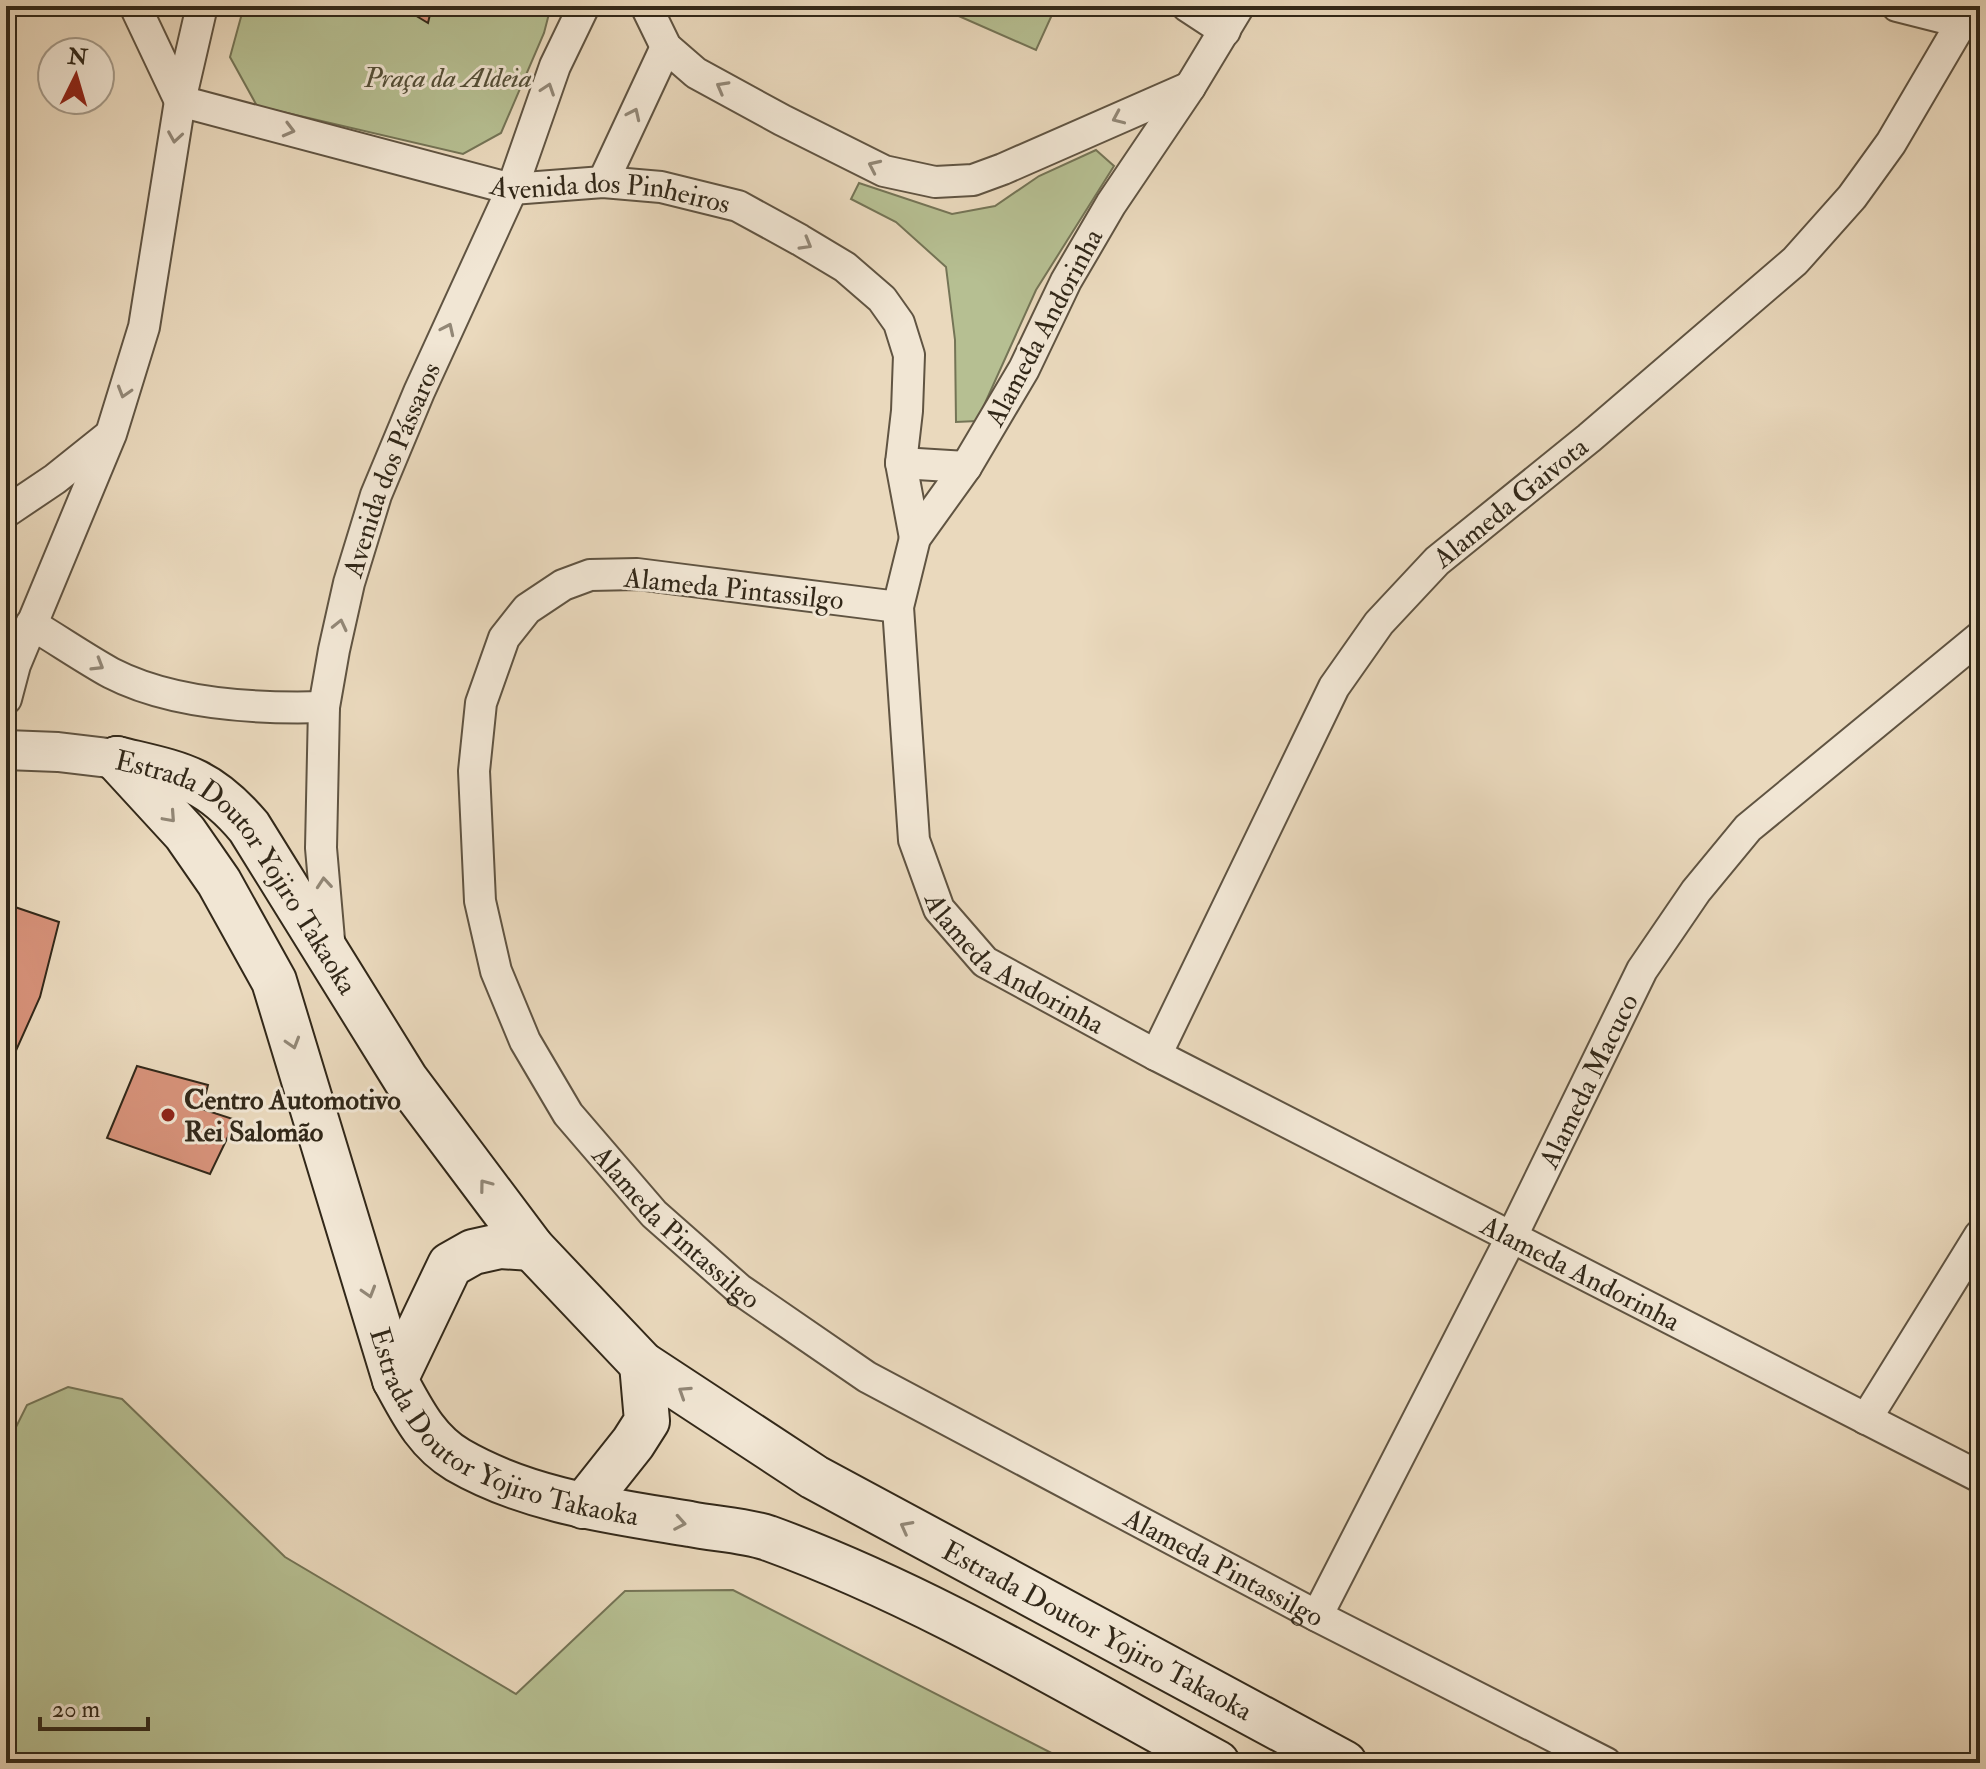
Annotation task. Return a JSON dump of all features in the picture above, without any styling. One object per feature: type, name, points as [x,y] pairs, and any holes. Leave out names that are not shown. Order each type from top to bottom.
[{"type":"main road","name":"Estrada Doutor Yojiro Takaoka","points":[[117,759],[184,775],[200,782],[232,807],[249,827],[406,1080],[532,1248],[642,1364],[814,1477],[1344,1763]]},
{"type":"main road","name":"Estrada Doutor Yojiro Takaoka","points":[[117,759],[185,833],[219,882],[274,981],[395,1380],[421,1429],[455,1459],[509,1485],[583,1506],[764,1537],[832,1564],[956,1621],[1217,1763]]},
{"type":"main road","points":[[395,1380],[450,1265],[473,1252],[500,1246],[532,1248]]},
{"type":"main road","points":[[583,1506],[647,1421],[642,1364]]},
{"type":"street","points":[[135,6],[180,101]]},
{"type":"street","points":[[6,699],[31,624],[111,434],[144,327],[180,101],[202,6]]},
{"type":"street","name":"Avenida dos Pássaros","points":[[331,961],[321,848],[324,707],[349,583],[376,495],[419,392],[512,189],[555,66],[584,6]]},
{"type":"street","points":[[646,6],[666,47],[696,73],[884,171],[935,182],[973,180],[1003,169],[1190,87]]},
{"type":"street","points":[[1187,6],[1232,19]]},
{"type":"street","points":[[1897,6],[1971,24]]},
{"type":"street","name":"Alameda Andorinha","points":[[1232,19],[1111,204],[1066,281],[1024,369],[966,467],[915,538],[898,607],[914,840],[939,909],[985,962],[1156,1055],[1980,1477]]},
{"type":"street","name":"Alameda Gaivota","points":[[1156,1055],[1334,687],[1379,623],[1437,561],[1589,438],[1795,261],[1852,197],[1971,24]]},
{"type":"street","points":[[603,182],[666,47]]},
{"type":"street","name":"Avenida dos Pinheiros","points":[[180,101],[512,189],[603,182],[661,187],[738,206],[845,267],[882,299],[899,323],[909,355],[901,463],[915,538]]},
{"type":"street","points":[[6,512],[55,479],[111,434]]},
{"type":"street","points":[[901,463],[966,467]]},
{"type":"street","name":"Alameda Pintassilgo","points":[[898,607],[637,574],[590,575],[563,585],[527,609],[504,638],[481,703],[474,771],[480,901],[496,971],[525,1041],[568,1114],[654,1214],[739,1289],[867,1377],[1317,1616],[1606,1763]]},
{"type":"street","points":[[31,624],[113,674],[160,691],[266,709],[324,707]]},
{"type":"street","name":"Alameda Macuco","points":[[1317,1616],[1512,1236],[1642,970],[1696,891],[1748,828],[1980,637]]},
{"type":"street","points":[[6,750],[117,759]]},
{"type":"street","points":[[1866,1419],[1980,1235]]},
{"type":"green space","name":"Praça da Aldeia","points":[[244,6],[551,6],[544,33],[501,133],[463,154],[257,106],[230,57]]},
{"type":"green space","points":[[936,6],[1056,6],[1036,50]]},
{"type":"green space","points":[[1096,150],[1114,166],[1036,290],[977,421],[956,422],[955,340],[946,267],[896,222],[851,199],[859,183],[952,214],[995,206],[1039,176]]},
{"type":"green space","points":[[68,1387],[122,1399],[285,1557],[516,1694],[625,1591],[733,1590],[1071,1763],[6,1763],[6,1447],[27,1405]]},
{"type":"building","points":[[400,6],[432,6],[428,23]]},
{"type":"building","points":[[6,904],[59,922],[40,997],[14,1055],[6,1052]]},
{"type":"building","name":"Centro Automotivo Rei Salomão","points":[[137,1066],[208,1085],[202,1109],[236,1120],[210,1174],[107,1138]]},
{"type":"place","name":"Centro Automotivo Rei Salomão","points":[[168,1115]]}]
